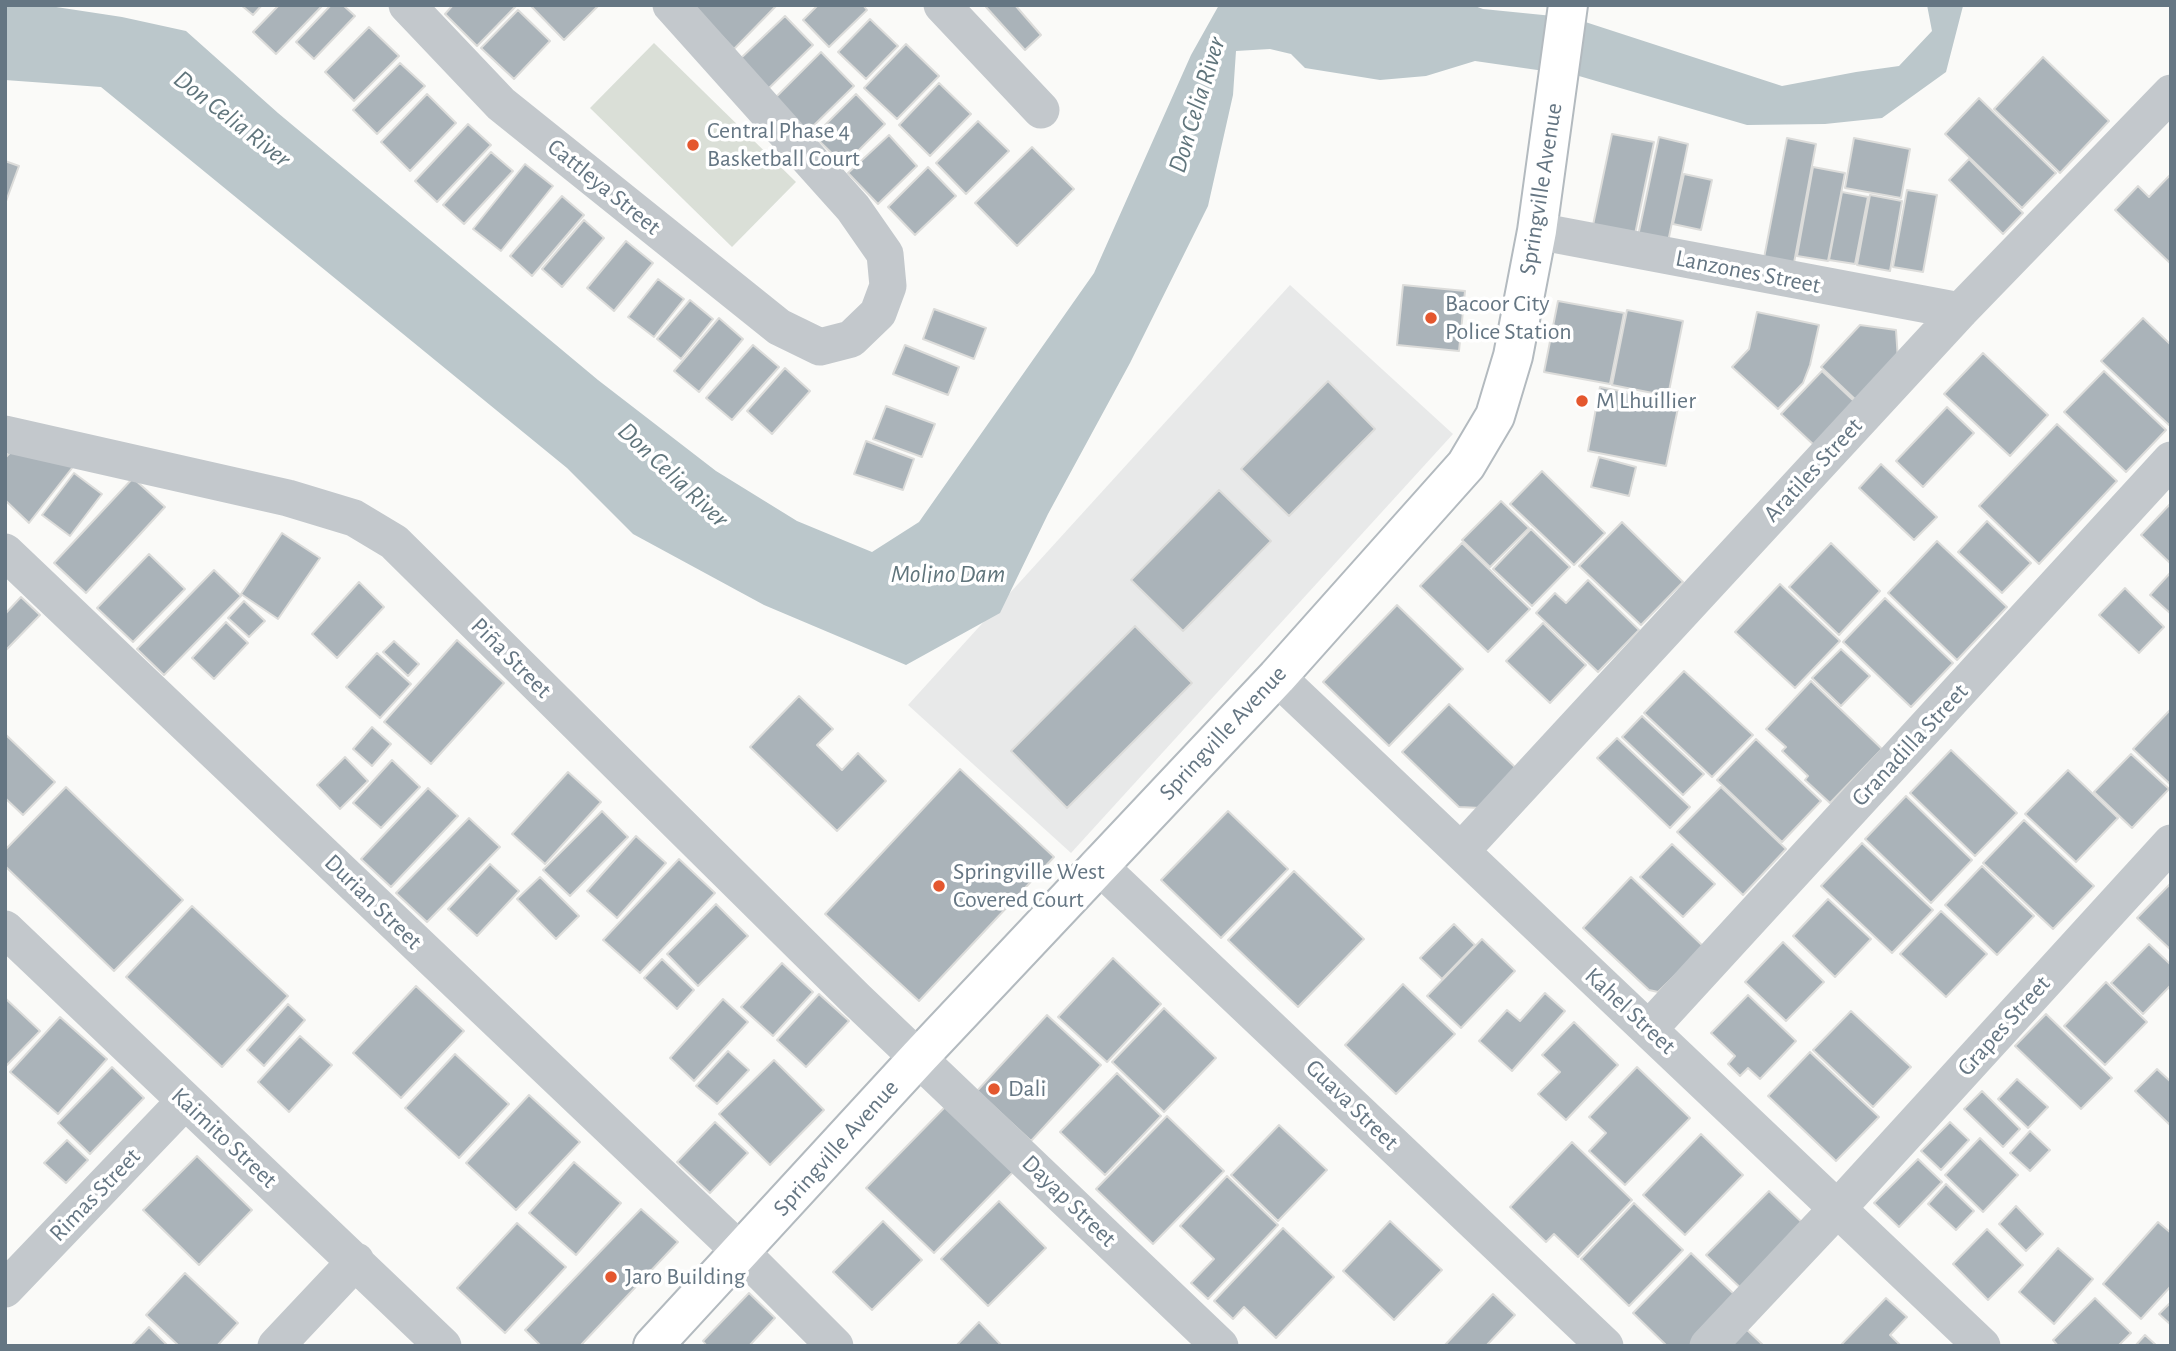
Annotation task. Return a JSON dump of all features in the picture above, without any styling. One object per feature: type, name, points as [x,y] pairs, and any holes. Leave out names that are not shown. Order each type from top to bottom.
[{"type":"street","name":"Cattleya Street","points":[[407,5],[501,104],[779,327],[820,347],[850,339],[877,313],[888,286],[886,254],[853,208],[671,5]]},
{"type":"street","points":[[942,5],[1041,110]]},
{"type":"street","name":"Springville Avenue","points":[[653,1346],[1098,865],[1277,677],[1466,465],[1495,416],[1513,356],[1537,231],[1568,5]]},
{"type":"street","name":"Aratiles Street","points":[[1461,851],[1960,311],[2171,93]]},
{"type":"street","name":"Lanzones Street","points":[[1537,231],[1960,311]]},
{"type":"street","name":"Piña Street","points":[[5,434],[288,498],[354,518],[394,542],[856,999],[919,1057]]},
{"type":"street","name":"Granadilla Street","points":[[1648,1029],[2171,460]]},
{"type":"street","name":"Durian Street","points":[[5,552],[741,1252],[835,1346]]},
{"type":"street","name":"Kahel Street","points":[[1277,677],[1983,1346]]},
{"type":"street","name":"Grapes Street","points":[[1708,1346],[1837,1209],[2171,843]]},
{"type":"street","name":"Guava Street","points":[[1098,865],[1605,1346]]},
{"type":"street","name":"Kaimito Street","points":[[5,929],[443,1346]]},
{"type":"street","name":"Dayap Street","points":[[919,1057],[1220,1346]]},
{"type":"street","name":"Rimas Street","points":[[5,1289],[185,1101]]},
{"type":"street","points":[[276,1346],[356,1261]]},
{"type":"shaded area","name":"Central Phase 4 Basketball Court","points":[[654,43],[796,182],[732,247],[590,108]]},
{"type":"shaded area","points":[[1290,285],[1453,434],[1071,853],[908,705]]},
{"type":"water","name":"Molino Dam","points":[[5,5],[43,5],[122,17],[186,31],[278,113],[598,380],[716,471],[797,521],[872,552],[919,522],[1094,273],[1191,55],[1219,5],[1472,5],[1483,9],[1573,18],[1782,86],[1899,66],[1932,31],[1927,5],[1963,6],[1946,72],[1882,118],[1825,124],[1747,125],[1579,76],[1475,61],[1426,76],[1380,80],[1305,68],[1291,54],[1270,49],[1236,51],[1233,95],[1208,206],[1130,363],[1048,514],[1000,613],[906,665],[764,605],[633,534],[567,468],[101,87],[5,80]]},
{"type":"building","points":[[241,5],[262,5],[253,15]]},
{"type":"building","points":[[279,5],[323,5],[276,54],[253,32]]},
{"type":"building","points":[[331,5],[343,5],[355,16],[314,59],[296,42]]},
{"type":"building","points":[[453,5],[517,5],[477,46],[445,14]]},
{"type":"building","points":[[530,5],[599,5],[564,40]]},
{"type":"building","points":[[691,5],[777,5],[734,49]]},
{"type":"building","points":[[818,5],[863,5],[867,10],[829,47],[803,20]]},
{"type":"building","points":[[1015,5],[1041,35],[1025,50],[986,7]]},
{"type":"building","points":[[518,10],[550,41],[514,79],[481,48]]},
{"type":"building","points":[[785,16],[813,45],[768,89],[740,59]]},
{"type":"building","points":[[870,19],[898,46],[866,79],[838,52]]},
{"type":"building","points":[[369,27],[399,56],[354,101],[325,72]]},
{"type":"building","points":[[906,44],[939,76],[897,119],[864,88]]},
{"type":"building","points":[[821,52],[854,86],[806,133],[774,99]]},
{"type":"building","points":[[2043,57],[2109,121],[2060,173],[1994,109]]},
{"type":"building","points":[[400,63],[425,86],[377,134],[353,110]]},
{"type":"building","points":[[939,83],[971,114],[930,156],[899,125]]},
{"type":"building","points":[[427,94],[456,123],[410,171],[381,142]]},
{"type":"building","points":[[856,94],[885,124],[844,165],[814,136]]},
{"type":"building","points":[[1979,98],[2056,173],[2022,208],[1945,134]]},
{"type":"building","points":[[978,121],[1009,151],[966,194],[936,163]]},
{"type":"building","points":[[468,124],[491,145],[437,202],[415,181]]},
{"type":"building","points":[[1612,134],[1654,142],[1634,239],[1592,230]]},
{"type":"building","points":[[889,135],[917,166],[878,204],[848,173]]},
{"type":"building","points":[[1659,137],[1688,144],[1668,242],[1638,236]]},
{"type":"building","points":[[1787,138],[1816,144],[1794,263],[1764,258]]},
{"type":"building","points":[[1854,138],[1910,149],[1901,198],[1845,188]]},
{"type":"building","points":[[1032,147],[1074,189],[1017,246],[975,203]]},
{"type":"building","points":[[491,152],[513,171],[464,224],[443,205]]},
{"type":"building","points":[[1969,159],[2023,213],[2003,234],[1949,180]]},
{"type":"building","points":[[5,161],[19,166],[5,204]]},
{"type":"building","points":[[525,164],[553,186],[501,251],[473,229]]},
{"type":"building","points":[[928,167],[956,196],[915,235],[888,207]]},
{"type":"building","points":[[1813,167],[1845,173],[1828,261],[1797,256]]},
{"type":"building","points":[[1684,174],[1712,180],[1701,230],[1673,224]]},
{"type":"building","points":[[2171,174],[2171,264],[2115,210],[2138,186],[2149,197]]},
{"type":"building","points":[[1907,190],[1937,195],[1923,272],[1893,267]]},
{"type":"building","points":[[1842,192],[1868,197],[1855,264],[1829,260]]},
{"type":"building","points":[[1870,195],[1902,201],[1890,271],[1857,265]]},
{"type":"building","points":[[562,196],[584,215],[532,276],[510,256]]},
{"type":"building","points":[[584,220],[604,238],[562,287],[542,269]]},
{"type":"building","points":[[626,241],[653,263],[614,311],[587,288]]},
{"type":"building","points":[[658,279],[684,299],[654,337],[628,317]]},
{"type":"building","name":"Bacoor City Police Station","points":[[1403,285],[1465,291],[1459,351],[1397,345]]},
{"type":"building","points":[[690,300],[713,319],[681,359],[657,339]]},
{"type":"building","points":[[1558,301],[1624,313],[1610,384],[1544,372]]},
{"type":"building","points":[[934,309],[986,328],[974,359],[923,339]]},
{"type":"building","points":[[1627,310],[1683,321],[1668,396],[1612,385]]},
{"type":"building","points":[[1757,312],[1819,325],[1803,383],[1778,409],[1732,367],[1749,349]]},
{"type":"building","points":[[719,318],[743,339],[699,392],[674,371]]},
{"type":"building","points":[[2143,318],[2171,345],[2169,425],[2101,361]]},
{"type":"building","points":[[1860,325],[1896,330],[1898,360],[1859,403],[1821,367]]},
{"type":"building","points":[[753,345],[779,367],[732,420],[706,398]]},
{"type":"building","points":[[905,345],[959,367],[948,395],[893,374]]},
{"type":"building","points":[[1983,353],[2048,415],[2010,456],[1944,394]]},
{"type":"building","points":[[785,368],[810,391],[772,434],[747,411]]},
{"type":"building","points":[[1822,371],[1855,402],[1815,446],[1781,414]]},
{"type":"building","points":[[2104,371],[2166,430],[2126,472],[2064,412]]},
{"type":"building","points":[[1328,381],[1375,429],[1289,516],[1241,469]]},
{"type":"building","points":[[1600,387],[1679,403],[1666,466],[1588,451]]},
{"type":"building","points":[[886,406],[935,424],[922,457],[873,439]]},
{"type":"building","points":[[1947,407],[1974,433],[1923,487],[1896,461]]},
{"type":"building","points":[[2057,424],[2117,481],[2039,564],[1979,506]]},
{"type":"building","points":[[22,440],[76,463],[29,523],[5,500],[5,458]]},
{"type":"building","points":[[866,441],[914,459],[903,490],[854,474]]},
{"type":"building","points":[[1599,457],[1636,467],[1629,496],[1591,487]]},
{"type":"building","points":[[1881,464],[1937,517],[1914,540],[1859,488]]},
{"type":"building","points":[[1542,471],[1605,533],[1574,565],[1510,504]]},
{"type":"building","points":[[74,473],[102,494],[70,536],[42,515]]},
{"type":"building","points":[[133,478],[165,507],[86,593],[54,563]]},
{"type":"building","points":[[1219,490],[1271,541],[1183,631],[1131,580]]},
{"type":"building","points":[[1501,501],[1529,528],[1490,567],[1462,540]]},
{"type":"building","points":[[2171,503],[2171,564],[2141,535]]},
{"type":"building","points":[[1987,521],[2031,563],[2002,593],[1958,552]]},
{"type":"building","points":[[1622,522],[1683,582],[1641,625],[1579,566]]},
{"type":"building","points":[[1531,529],[1570,567],[1532,606],[1493,569]]},
{"type":"building","points":[[282,533],[320,558],[278,619],[241,594]]},
{"type":"building","points":[[1937,541],[2007,607],[1957,660],[1888,593]]},
{"type":"building","points":[[1462,543],[1530,609],[1488,652],[1420,586]]},
{"type":"building","points":[[1831,543],[1880,591],[1839,635],[1789,587]]},
{"type":"building","points":[[149,554],[185,589],[133,642],[97,608]]},
{"type":"building","points":[[214,570],[241,596],[164,675],[137,649]]},
{"type":"building","points":[[2171,572],[2171,614],[2150,595]]},
{"type":"building","points":[[1588,580],[1639,630],[1598,672],[1536,613],[1555,593],[1566,603]]},
{"type":"building","points":[[359,582],[384,607],[337,658],[312,634]]},
{"type":"building","points":[[1780,584],[1840,641],[1795,688],[1735,632]]},
{"type":"building","points":[[2125,588],[2164,627],[2139,653],[2099,615]]},
{"type":"building","points":[[21,597],[40,615],[5,651],[5,614]]},
{"type":"building","points":[[1885,598],[1953,663],[1911,707],[1843,642]]},
{"type":"building","points":[[244,601],[265,621],[249,637],[228,618]]},
{"type":"building","points":[[1397,605],[1463,669],[1389,746],[1323,682]]},
{"type":"building","points":[[226,622],[248,643],[214,679],[192,658]]},
{"type":"building","points":[[1543,623],[1586,665],[1550,703],[1506,661]]},
{"type":"building","points":[[1135,626],[1192,683],[1067,808],[1011,751]]},
{"type":"building","points":[[457,640],[504,683],[431,764],[384,722]]},
{"type":"building","points":[[394,641],[419,664],[408,676],[383,652]]},
{"type":"building","points":[[1841,649],[1870,676],[1841,706],[1812,678]]},
{"type":"building","points":[[377,653],[411,684],[380,718],[346,687]]},
{"type":"building","points":[[1684,671],[1753,735],[1712,777],[1644,713]]},
{"type":"building","points":[[1811,681],[1882,749],[1830,803],[1805,780],[1808,776],[1782,751],[1786,747],[1766,729]]},
{"type":"building","points":[[799,696],[833,729],[817,745],[842,770],[858,753],[886,781],[837,831],[750,747]]},
{"type":"building","points":[[1449,704],[1518,770],[1481,808],[1459,807],[1402,752]]},
{"type":"building","points":[[2171,709],[2171,785],[2133,749]]},
{"type":"building","points":[[1642,716],[1704,774],[1683,795],[1622,737]]},
{"type":"building","points":[[372,727],[391,744],[372,766],[353,749]]},
{"type":"building","points":[[5,734],[55,782],[23,815],[5,798]]},
{"type":"building","points":[[1617,738],[1690,807],[1670,828],[1597,758]]},
{"type":"building","points":[[1756,739],[1821,801],[1782,842],[1717,780]]},
{"type":"building","points":[[1951,750],[2017,813],[1975,856],[1910,793]]},
{"type":"building","points":[[2131,754],[2169,789],[2132,828],[2094,792]]},
{"type":"building","points":[[345,757],[368,781],[340,809],[317,785]]},
{"type":"building","points":[[392,760],[420,787],[381,828],[353,803]]},
{"type":"building","name":"Springville West Covered Court","points":[[960,769],[1054,857],[919,1001],[825,914]]},
{"type":"building","points":[[2068,770],[2118,818],[2076,862],[2025,814]]},
{"type":"building","points":[[568,772],[601,802],[545,864],[512,834]]},
{"type":"building","points":[[66,787],[183,900],[114,971],[5,866],[5,850]]},
{"type":"building","points":[[1721,787],[1786,849],[1743,895],[1677,832]]},
{"type":"building","points":[[428,788],[458,816],[391,887],[361,859]]},
{"type":"building","points":[[1906,796],[1972,860],[1931,903],[1865,839]]},
{"type":"building","points":[[602,811],[628,837],[570,896],[543,870]]},
{"type":"building","points":[[1228,811],[1288,869],[1221,938],[1161,880]]},
{"type":"building","points":[[469,818],[500,847],[427,922],[396,893]]},
{"type":"building","points":[[2024,820],[2094,886],[2053,929],[1983,863]]},
{"type":"building","points":[[636,836],[666,863],[617,918],[587,891]]},
{"type":"building","points":[[1862,843],[1933,910],[1892,953],[1821,886]]},
{"type":"building","points":[[1672,844],[1715,884],[1683,917],[1640,877]]},
{"type":"building","points":[[679,859],[715,893],[640,973],[603,940]]},
{"type":"building","points":[[490,864],[519,891],[477,936],[448,909]]},
{"type":"building","points":[[1982,866],[2034,916],[1997,955],[1945,905]]},
{"type":"building","points":[[1294,871],[1364,939],[1298,1007],[1228,940]]},
{"type":"building","points":[[540,877],[579,916],[556,939],[517,899]]},
{"type":"building","points":[[1631,877],[1704,947],[1658,992],[1649,990],[1583,928]]},
{"type":"building","points":[[2171,883],[2171,950],[2137,918]]},
{"type":"building","points":[[1828,899],[1871,939],[1835,977],[1793,936]]},
{"type":"building","points":[[716,904],[748,936],[698,986],[667,954]]},
{"type":"building","points":[[192,906],[288,996],[222,1067],[126,977]]},
{"type":"building","points":[[1941,911],[1987,954],[1946,997],[1900,954]]},
{"type":"building","points":[[1454,924],[1475,945],[1442,979],[1420,958]]},
{"type":"building","points":[[1482,939],[1515,971],[1461,1028],[1427,996]]},
{"type":"building","points":[[1783,942],[1824,982],[1786,1021],[1745,982]]},
{"type":"building","points":[[2149,944],[2171,965],[2171,985],[2143,1014],[2111,983]]},
{"type":"building","points":[[1113,958],[1161,1004],[1107,1062],[1058,1017]]},
{"type":"building","points":[[662,959],[694,990],[677,1009],[644,978]]},
{"type":"building","points":[[782,963],[813,992],[773,1036],[741,1007]]},
{"type":"building","points":[[2106,982],[2147,1022],[2105,1065],[2064,1026]]},
{"type":"building","points":[[1403,984],[1455,1034],[1396,1094],[1345,1045]]},
{"type":"building","points":[[416,986],[464,1031],[401,1098],[353,1053]]},
{"type":"building","points":[[1545,993],[1565,1011],[1512,1071],[1479,1041],[1507,1010],[1520,1021]]},
{"type":"building","points":[[819,994],[849,1021],[806,1067],[777,1040]]},
{"type":"building","points":[[1748,995],[1796,1041],[1760,1079],[1748,1068],[1740,1076],[1728,1064],[1735,1056],[1711,1033]]},
{"type":"building","points":[[5,998],[40,1031],[5,1067]]},
{"type":"building","points":[[723,999],[748,1022],[694,1081],[670,1058]]},
{"type":"building","points":[[288,1004],[305,1020],[264,1066],[247,1050]]},
{"type":"building","points":[[1164,1008],[1216,1058],[1164,1112],[1112,1062]]},
{"type":"building","points":[[1851,1011],[1911,1067],[1873,1107],[1813,1050]]},
{"type":"building","points":[[2046,1014],[2112,1078],[2081,1109],[2015,1046]]},
{"type":"building","points":[[1047,1015],[1101,1065],[1031,1141],[977,1091]]},
{"type":"building","points":[[60,1017],[107,1059],[58,1114],[10,1072]]},
{"type":"building","points":[[1574,1022],[1618,1065],[1566,1120],[1538,1094],[1560,1072],[1542,1055]]},
{"type":"building","points":[[300,1036],[332,1065],[289,1112],[258,1082]]},
{"type":"building","points":[[728,1051],[749,1070],[717,1104],[696,1086]]},
{"type":"building","points":[[1810,1052],[1879,1117],[1836,1161],[1768,1096]]},
{"type":"building","points":[[455,1054],[509,1104],[459,1158],[405,1108]]},
{"type":"building","points":[[774,1060],[824,1110],[770,1165],[719,1114]]},
{"type":"building","points":[[112,1067],[144,1098],[90,1154],[58,1123]]},
{"type":"building","points":[[1637,1067],[1690,1118],[1625,1185],[1589,1151],[1606,1133],[1589,1117]]},
{"type":"building","points":[[2157,1069],[2171,1082],[2171,1126],[2135,1091]]},
{"type":"building","points":[[1117,1073],[1161,1116],[1105,1175],[1060,1132]]},
{"type":"building","points":[[2017,1079],[2048,1107],[2028,1128],[1998,1099]]},
{"type":"building","points":[[1982,1091],[2020,1129],[2003,1147],[1964,1109]]},
{"type":"building","points":[[529,1095],[580,1142],[516,1210],[466,1163]]},
{"type":"building","points":[[946,1106],[1014,1171],[934,1253],[866,1188]]},
{"type":"building","points":[[1167,1116],[1224,1171],[1153,1244],[1096,1189]]},
{"type":"building","points":[[715,1122],[748,1153],[710,1193],[677,1162]]},
{"type":"building","points":[[1950,1122],[1969,1140],[1941,1170],[1921,1151]]},
{"type":"building","points":[[1279,1125],[1327,1170],[1278,1221],[1231,1175]]},
{"type":"building","points":[[2030,1131],[2050,1150],[2030,1171],[2010,1153]]},
{"type":"building","points":[[1701,1134],[1743,1175],[1685,1235],[1643,1195]]},
{"type":"building","points":[[1980,1138],[2018,1175],[1983,1212],[1945,1175]]},
{"type":"building","points":[[67,1140],[88,1160],[66,1183],[44,1163]]},
{"type":"building","points":[[1572,1142],[1632,1200],[1578,1257],[1554,1234],[1546,1242],[1510,1207]]},
{"type":"building","points":[[197,1156],[252,1210],[199,1265],[143,1210]]},
{"type":"building","points":[[1918,1159],[1942,1182],[1899,1227],[1874,1203]]},
{"type":"building","points":[[574,1162],[621,1203],[576,1255],[529,1213]]},
{"type":"building","points":[[1227,1176],[1278,1225],[1208,1299],[1191,1283],[1214,1259],[1180,1226]]},
{"type":"building","points":[[1946,1184],[1974,1211],[1956,1230],[1928,1204]]},
{"type":"building","points":[[1769,1191],[1809,1229],[1747,1294],[1706,1255]]},
{"type":"building","points":[[999,1201],[1046,1248],[988,1306],[941,1259]]},
{"type":"building","points":[[1634,1203],[1683,1250],[1629,1306],[1581,1259]]},
{"type":"building","points":[[2016,1206],[2043,1234],[2026,1251],[1999,1224]]},
{"type":"building","name":"Jaro Building","points":[[641,1209],[678,1242],[580,1346],[541,1346],[525,1330]]},
{"type":"building","points":[[883,1221],[922,1260],[872,1310],[833,1272]]},
{"type":"building","points":[[1390,1221],[1442,1270],[1394,1320],[1343,1271]]},
{"type":"building","points":[[2158,1222],[2171,1233],[2171,1286],[2141,1319],[2103,1284]]},
{"type":"building","points":[[517,1223],[566,1267],[505,1333],[457,1288]]},
{"type":"building","points":[[1283,1228],[1334,1277],[1276,1338],[1244,1307],[1233,1319],[1214,1301]]},
{"type":"building","points":[[1987,1229],[2023,1265],[1988,1300],[1953,1264]]},
{"type":"building","points":[[2058,1248],[2093,1279],[2054,1324],[2019,1292]]},
{"type":"building","points":[[1691,1253],[1738,1298],[1692,1346],[1667,1346],[1633,1313]]},
{"type":"building","points":[[185,1273],[238,1323],[217,1346],[179,1346],[146,1315]]},
{"type":"building","points":[[749,1293],[775,1318],[749,1346],[707,1346],[703,1341]]},
{"type":"building","points":[[1493,1294],[1515,1315],[1486,1346],[1444,1346]]},
{"type":"building","points":[[1886,1298],[1907,1317],[1890,1335],[1901,1346],[1840,1346]]},
{"type":"building","points":[[2095,1298],[2131,1333],[2118,1346],[2058,1346],[2053,1340]]},
{"type":"building","points":[[2171,1302],[2171,1325],[2159,1314]]},
{"type":"building","points":[[979,1322],[1002,1346],[956,1346]]},
{"type":"building","points":[[149,1327],[168,1346],[131,1346]]},
{"type":"building","points":[[1745,1328],[1764,1346],[1728,1346]]},
{"type":"building","points":[[2145,1335],[2157,1346],[2135,1346]]},
{"type":"place","name":"Central Phase 4 Basketball Court","points":[[693,145]]},
{"type":"place","name":"Bacoor City Police Station","points":[[1431,318]]},
{"type":"place","name":"M Lhuillier","points":[[1582,401]]},
{"type":"place","name":"Springville West Covered Court","points":[[939,886]]},
{"type":"place","name":"Dali","points":[[994,1089]]},
{"type":"place","name":"Jaro Building","points":[[611,1277]]},
{"type":"water label","name":"Don Celia River","points":[[1197,105]]},
{"type":"water label","name":"Don Celia River","points":[[232,119]]},
{"type":"water label","name":"Don Celia River","points":[[673,475]]}]
